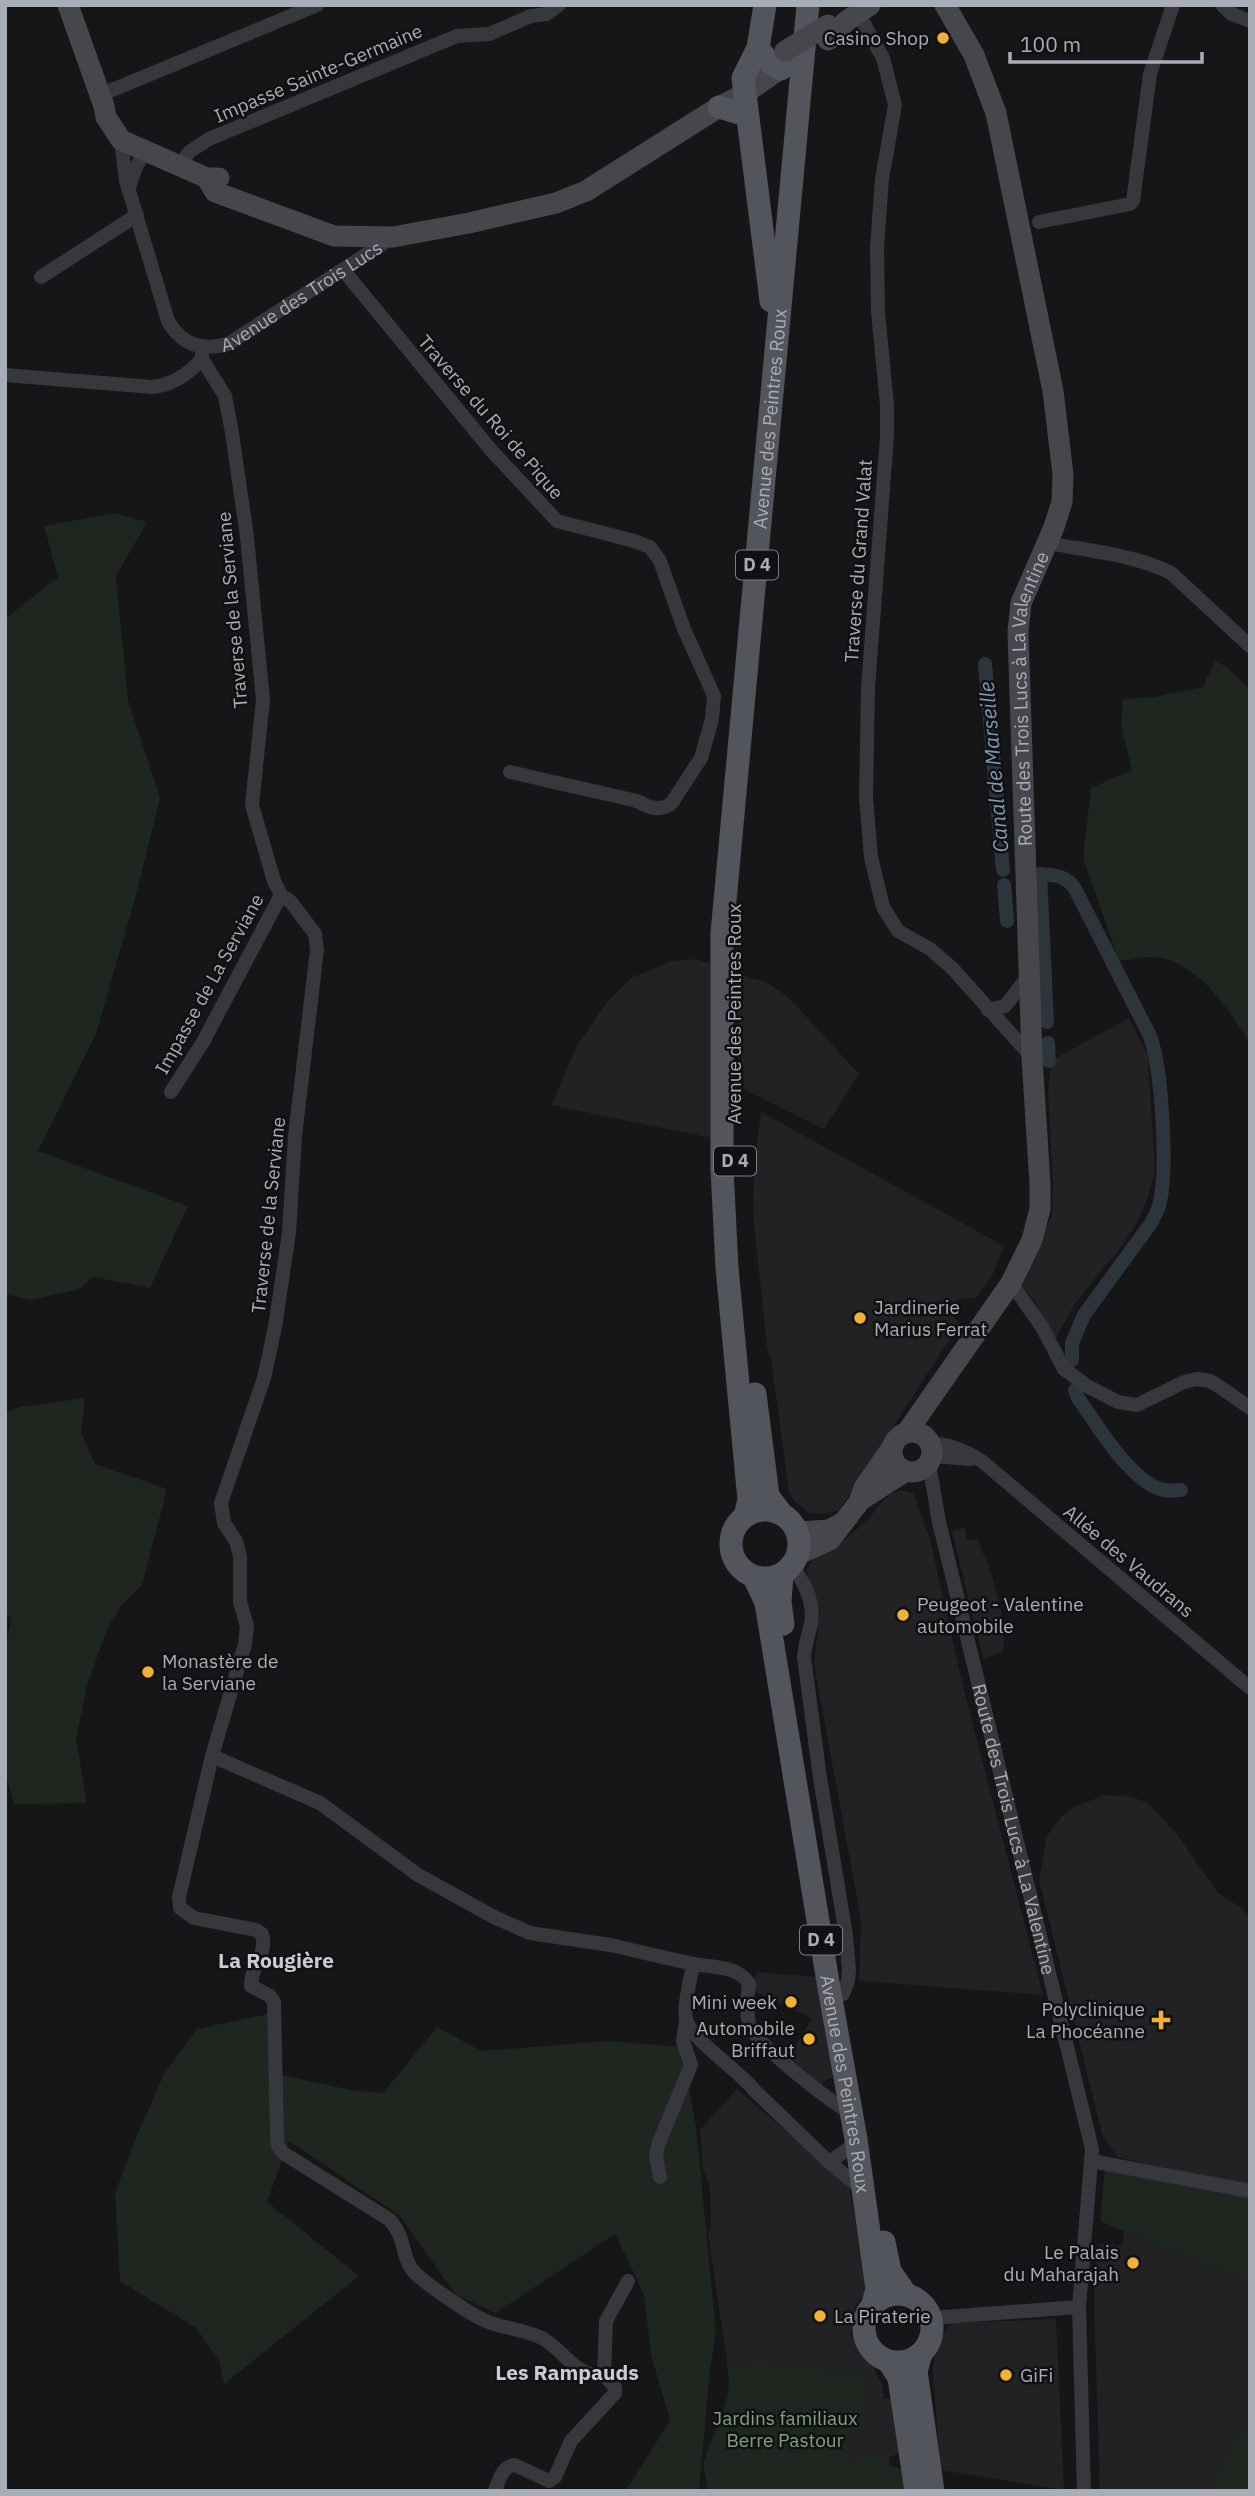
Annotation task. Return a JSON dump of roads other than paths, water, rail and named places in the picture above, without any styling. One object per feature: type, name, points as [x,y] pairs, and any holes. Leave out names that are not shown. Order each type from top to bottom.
[{"type":"main road","points":[[719,107],[745,96],[776,59],[765,5]]},
{"type":"main road","name":"Avenue des Peintres Roux","points":[[745,1516],[749,1500],[727,1268],[722,1169],[722,933],[808,5]]},
{"type":"main road","name":"Avenue des Peintres Roux","points":[[799,119],[841,18]]},
{"type":"main road","points":[[745,96],[771,302],[777,325]]},
{"type":"main road","name":"Avenue des Peintres Roux","points":[[734,804],[731,1032],[738,1266],[768,1496],[780,1513]]},
{"type":"main road","points":[[756,1511],[780,1513],[791,1521],[793,1557],[768,1579],[754,1577],[739,1566],[731,1549],[734,1531],[745,1516],[756,1511]]},
{"type":"main road","name":"Avenue des Peintres Roux","points":[[793,1557],[780,1602],[788,1665],[884,2243],[890,2271],[905,2293]]},
{"type":"main road","name":"Avenue des Peintres Roux","points":[[754,1577],[766,1603],[852,2114],[877,2289],[873,2304]]},
{"type":"main road","points":[[916,2491],[899,2378],[889,2362],[870,2347],[864,2332],[864,2320],[873,2304],[893,2294],[905,2293],[916,2298],[931,2318],[932,2332],[916,2371],[933,2491]]},
{"type":"main road","points":[[889,2362],[905,2362],[920,2357]]},
{"type":"street","name":"Avenue des Trois Lucs","points":[[68,5],[102,100],[131,136],[134,146],[129,188],[168,321],[176,334],[202,354],[228,344],[344,271],[384,237],[556,203],[586,191],[719,107],[745,96]]},
{"type":"street","points":[[102,100],[317,5]]},
{"type":"street","name":"Impasse Sainte-Germaine","points":[[193,173],[209,139],[457,36],[489,34],[531,16],[547,14],[559,5]]},
{"type":"street","name":"Route des Trois Lucs à La Valentine","points":[[945,5],[974,55],[996,113],[1053,391],[1063,489],[1062,502],[1048,543],[1021,603],[1018,632],[1032,1057],[1040,1209],[1032,1240],[1011,1283],[939,1388],[920,1446],[1092,2148],[1079,2307],[1084,2491]]},
{"type":"street","points":[[1039,222],[1130,204],[1133,201],[1150,74],[1173,5]]},
{"type":"street","points":[[1222,5],[1232,14],[1250,21]]},
{"type":"street","points":[[776,59],[841,18]]},
{"type":"street","name":"Traverse du Grand Valat","points":[[841,18],[883,58],[895,105],[881,179],[877,247],[878,312],[887,405],[887,436],[868,688],[866,797],[871,857],[883,907],[898,930],[930,949],[952,968],[1032,1057]]},
{"type":"street","points":[[134,146],[193,173],[221,178],[384,237]]},
{"type":"street","points":[[129,188],[136,167],[134,146]]},
{"type":"street","points":[[41,277],[137,215]]},
{"type":"street","name":"Traverse du Roi de Pique","points":[[344,271],[491,450],[557,521],[626,538],[650,547],[665,571],[684,629],[714,696],[712,719],[701,758],[665,809],[649,808],[636,802],[510,772]]},
{"type":"street","points":[[5,375],[167,386],[192,370],[202,354]]},
{"type":"street","name":"Traverse de la Serviane","points":[[202,354],[225,396],[247,537],[263,700],[252,805],[274,881],[281,895],[291,902],[309,925],[317,941],[317,950],[295,1136],[289,1233],[275,1327],[264,1378],[221,1503],[223,1523],[236,1541],[240,1556],[240,1602],[247,1626],[245,1644],[212,1756],[179,1897],[180,1908],[194,1918],[256,1930],[262,1934],[263,1948],[251,1986],[270,1996],[274,2002],[278,2146],[283,2153],[390,2220],[399,2231],[406,2259],[415,2273],[477,2317],[489,2323],[531,2333],[545,2340],[584,2374],[604,2375]]},
{"type":"street","points":[[1048,543],[1124,556],[1171,573],[1250,646]]},
{"type":"street","name":"Impasse de La Serviane","points":[[171,1091],[203,1042],[281,895]]},
{"type":"street","points":[[988,1010],[1005,1006],[1031,972]]},
{"type":"street","points":[[1011,1283],[1042,1327],[1064,1368],[1087,1386],[1118,1402],[1137,1405],[1184,1382],[1198,1379],[1210,1381],[1250,1408]]},
{"type":"street","points":[[859,1502],[906,1471],[894,1461],[920,1446]]},
{"type":"street","points":[[793,1557],[830,1540],[859,1502],[864,1488],[920,1446]]},
{"type":"street","name":"Allée des Vaudrans","points":[[920,1446],[983,1462],[1250,1688]]},
{"type":"street","name":"Avenue des Peintres Roux","points":[[793,1557],[812,1608],[804,1657],[820,1779],[846,1935],[849,1970],[843,1994]]},
{"type":"street","points":[[212,1756],[320,1802],[418,1875],[494,1917],[530,1933],[610,1945],[727,1969],[746,1978],[749,1984],[749,2022],[759,2039],[832,2102],[852,2114]]},
{"type":"street","points":[[660,2177],[656,2156],[658,2145],[691,2065],[683,2041],[693,1964]]},
{"type":"street","points":[[686,2021],[704,2043],[747,2080],[829,2162],[863,2190]]},
{"type":"street","points":[[829,2162],[856,2140]]},
{"type":"street","points":[[1091,2161],[1250,2191]]},
{"type":"street","points":[[495,2491],[501,2474],[510,2465],[549,2481],[555,2477],[571,2441],[614,2393],[615,2387],[604,2375],[606,2321],[628,2281]]},
{"type":"street","points":[[931,2318],[1079,2307]]},
{"type":"waterway","name":"Canal de Marseille","points":[[985,664],[1003,870]]},
{"type":"waterway","points":[[1047,1022],[1040,874],[1063,878],[1074,887],[1150,1036],[1158,1072],[1163,1122],[1163,1173],[1158,1209],[1151,1223],[1084,1315],[1072,1343],[1072,1360]]},
{"type":"waterway","points":[[1004,885],[1007,921]]},
{"type":"waterway","name":"Canal de Marseille","points":[[1048,1043],[1049,1061]]},
{"type":"waterway","points":[[1075,1390],[1116,1452],[1140,1477],[1164,1490],[1181,1490]]},
{"type":"place","name":"Casino Shop","points":[[943,38]]},
{"type":"place","name":"Jardinerie Marius Ferrat","points":[[860,1318]]},
{"type":"place","name":"Peugeot - Valentine automobile","points":[[903,1615]]},
{"type":"place","name":"Monastère de la Serviane","points":[[148,1672]]},
{"type":"place","name":"Mini week","points":[[791,2002]]},
{"type":"place","name":"Polyclinique La Phocéanne","points":[[1161,2020]]},
{"type":"place","name":"Automobile Briffaut","points":[[809,2039]]},
{"type":"place","name":"Le Palais du Maharajah","points":[[1133,2263]]},
{"type":"place","name":"La Piraterie","points":[[820,2316]]},
{"type":"place","name":"GiFi","points":[[1006,2375]]},
{"type":"district","name":"La Rougière","points":[[276,1961]]},
{"type":"district","name":"Les Rampauds","points":[[567,2373]]},
{"type":"park label","name":"Jardins familiaux Berre Pastour","points":[[785,2429]]}]
